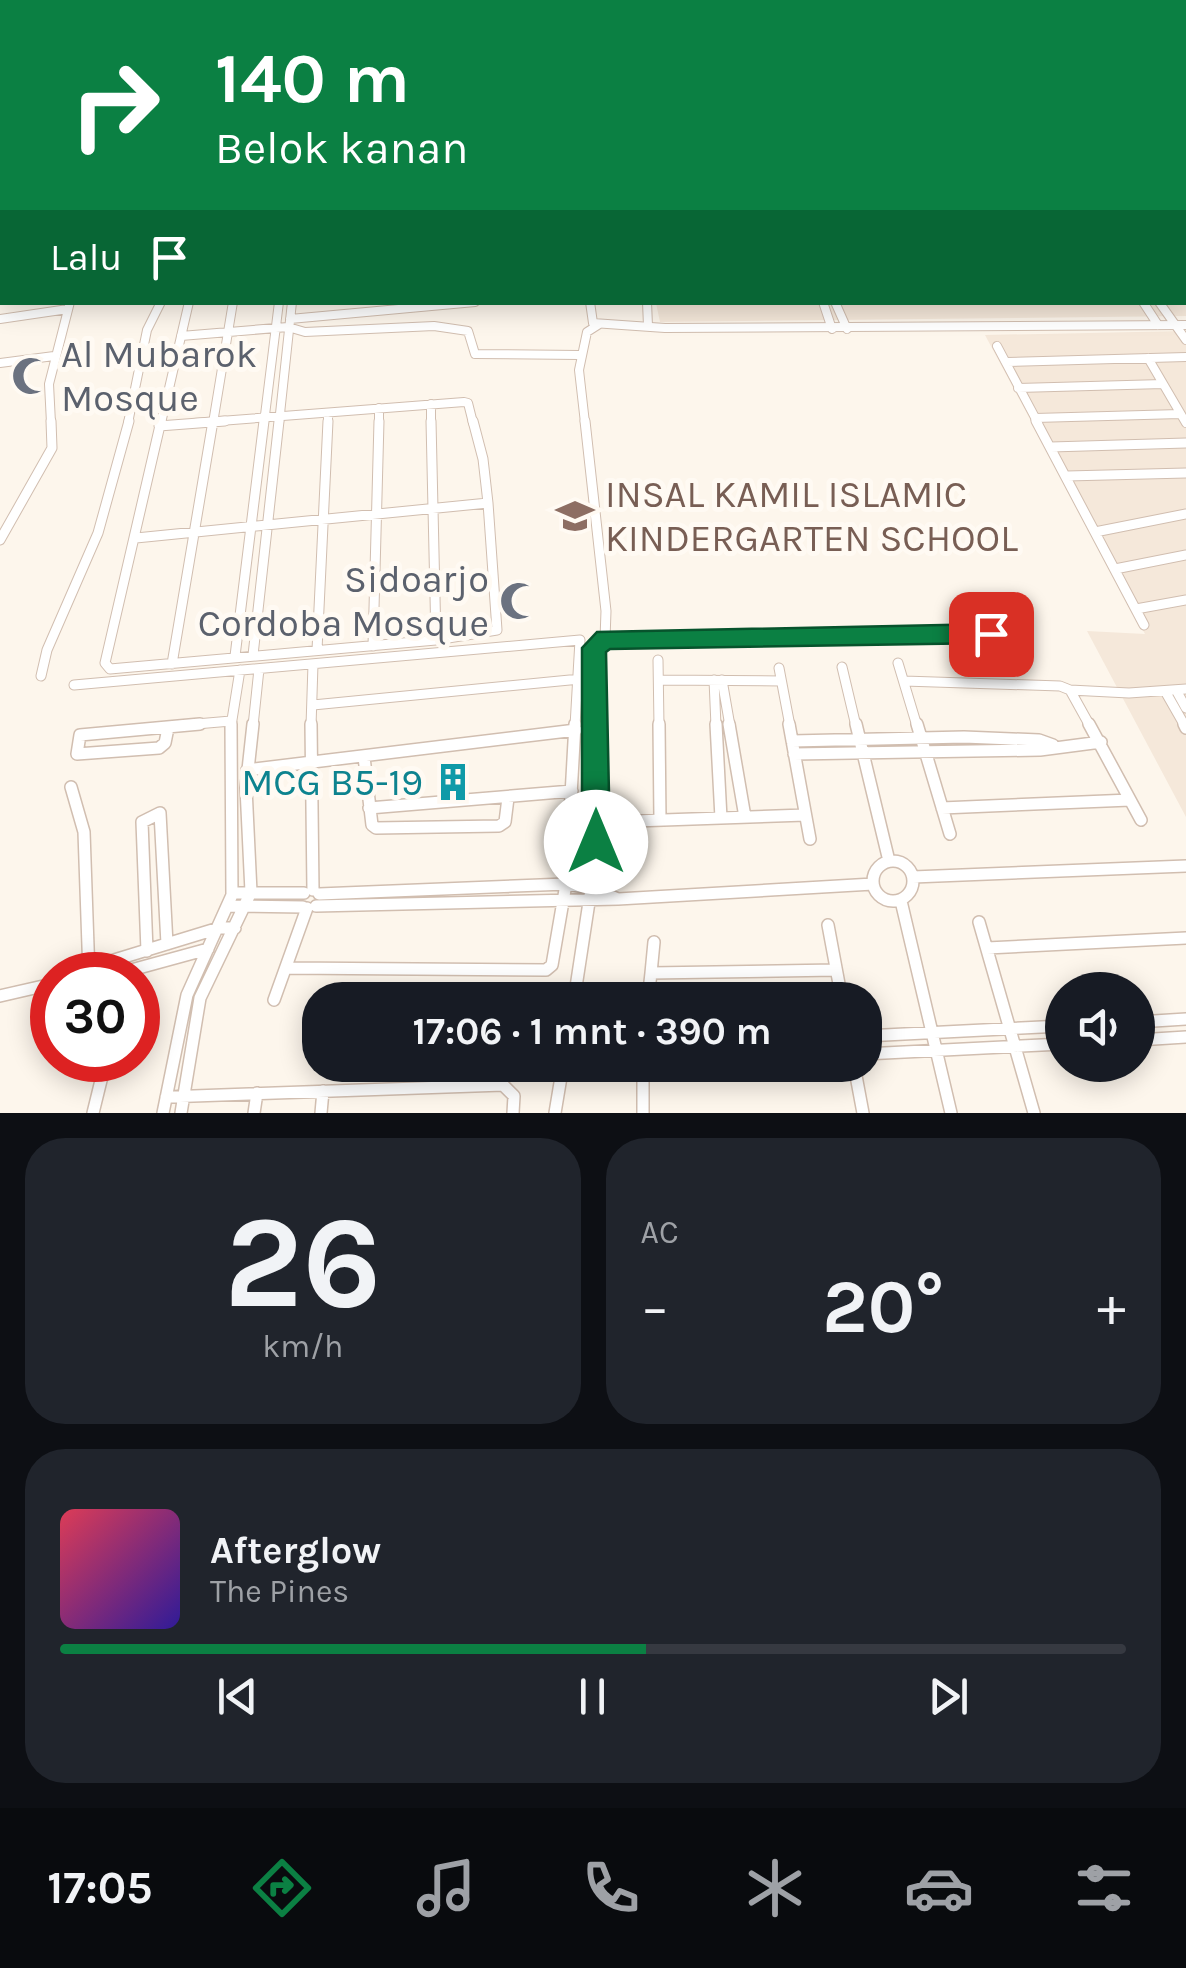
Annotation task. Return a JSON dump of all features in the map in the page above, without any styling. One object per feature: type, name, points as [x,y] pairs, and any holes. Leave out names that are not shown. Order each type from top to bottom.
[{"type":"street","points":[[41,676],[47,650],[98,533],[147,330],[160,305]]},
{"type":"street","points":[[158,426],[468,403],[483,458],[497,630],[436,640],[116,669],[104,663],[136,538],[158,426],[187,305]]},
{"type":"street","points":[[172,664],[234,305]]},
{"type":"street","points":[[235,656],[279,305]]},
{"type":"street","points":[[253,655],[292,305]]},
{"type":"street","points":[[181,336],[277,328],[289,323],[448,305]]},
{"type":"street","points":[[590,305],[592,322],[598,325]]},
{"type":"street","points":[[647,305],[648,326]]},
{"type":"street","points":[[824,305],[832,329]]},
{"type":"street","points":[[836,305],[847,329]]},
{"type":"street","points":[[1145,305],[1156,322]]},
{"type":"street","points":[[0,319],[69,306],[48,394],[52,448],[0,540]]},
{"type":"street","points":[[605,639],[606,611],[579,356],[590,328],[598,325],[847,329],[1180,321],[1186,340]]},
{"type":"street","points":[[289,323],[323,332],[462,328],[471,334],[474,354],[579,356]]},
{"type":"street","points":[[997,346],[1144,625]]},
{"type":"street","points":[[0,363],[54,356]]},
{"type":"street","points":[[1148,358],[1186,424]]},
{"type":"street","points":[[1007,362],[1186,358]]},
{"type":"street","points":[[1018,388],[1163,384]]},
{"type":"street","points":[[431,404],[436,640]]},
{"type":"street","points":[[373,646],[379,408]]},
{"type":"street","points":[[316,650],[328,413]]},
{"type":"street","points":[[1035,418],[1180,414]]},
{"type":"street","points":[[1050,446],[1186,443]]},
{"type":"street","points":[[1066,476],[1186,473]]},
{"type":"street","points":[[136,538],[488,504]]},
{"type":"street","points":[[1095,532],[1186,514]]},
{"type":"street","points":[[1115,569],[1186,555]]},
{"type":"street","points":[[1136,609],[1186,600]]},
{"type":"street","points":[[577,982],[596,842],[594,648],[605,639],[991,634]]},
{"type":"street","points":[[74,685],[578,639],[582,643],[566,884],[552,965],[546,970],[288,968]]},
{"type":"street","points":[[658,660],[660,820]]},
{"type":"street","points":[[274,1000],[310,899],[313,664]]},
{"type":"street","points":[[898,664],[950,834]]},
{"type":"street","points":[[842,667],[889,861]]},
{"type":"street","points":[[779,668],[810,839]]},
{"type":"street","points":[[180,1113],[200,998],[250,892],[247,770],[259,669]]},
{"type":"street","points":[[163,1113],[187,995],[231,899],[231,722],[240,670]]},
{"type":"street","points":[[313,705],[580,679]]},
{"type":"street","points":[[658,680],[781,681]]},
{"type":"street","points":[[718,680],[745,817]]},
{"type":"street","points":[[718,680],[721,818]]},
{"type":"street","points":[[904,681],[1060,686],[1070,690],[1179,697],[1186,728]]},
{"type":"street","points":[[1070,690],[1141,820]]},
{"type":"street","points":[[168,728],[165,744],[159,748],[76,754],[80,736],[231,722]]},
{"type":"street","points":[[247,770],[576,730]]},
{"type":"street","points":[[792,741],[1040,750],[1100,742]]},
{"type":"street","points":[[794,754],[861,744]]},
{"type":"street","points":[[364,757],[369,808],[376,828],[499,826],[505,822],[508,798]]},
{"type":"street","points":[[71,787],[84,832],[86,952]]},
{"type":"street","points":[[369,808],[572,791]]},
{"type":"street","points":[[942,808],[1130,800]]},
{"type":"street","points":[[167,944],[160,814],[142,822],[146,951],[219,928],[235,928]]},
{"type":"street","points":[[635,821],[805,814]]},
{"type":"street","points":[[889,861],[903,865],[912,877],[912,892],[901,901],[886,899],[873,884],[877,865],[889,861]]},
{"type":"street","points":[[912,877],[1186,866]]},
{"type":"street","points":[[231,899],[247,905],[566,884],[591,895],[618,899],[873,884]]},
{"type":"street","points":[[231,899],[250,892],[310,899],[564,899],[591,895]]},
{"type":"street","points":[[901,901],[951,1113]]},
{"type":"street","points":[[979,922],[1034,1113]]},
{"type":"street","points":[[828,925],[838,982]]},
{"type":"street","points":[[987,948],[1186,938]]},
{"type":"street","points":[[650,982],[654,942]]},
{"type":"street","points":[[160,963],[208,948]]},
{"type":"street","points":[[651,973],[836,970]]},
{"type":"street","points":[[0,996],[30,989]]},
{"type":"street","points":[[1155,1021],[1186,1020]]},
{"type":"street","points":[[882,1035],[1045,1027]]},
{"type":"street","points":[[1155,1039],[1186,1037]]},
{"type":"street","points":[[882,1053],[1045,1045]]},
{"type":"street","points":[[94,1113],[101,1082]]},
{"type":"street","points":[[555,1113],[560,1082]]},
{"type":"street","points":[[643,1082],[643,1113]]},
{"type":"street","points":[[857,1082],[863,1113]]},
{"type":"street","points":[[166,1097],[503,1085],[514,1096],[513,1113]]},
{"type":"street","points":[[321,1113],[323,1091]]},
{"type":"street","points":[[254,1113],[257,1093]]},
{"type":"shaded area","points":[[656,305],[1186,305],[1186,316],[660,322]]},
{"type":"shaded area","points":[[1186,331],[1186,817],[1087,631],[1145,634],[985,335]]},
{"type":"place","name":"Al Mubarok Mosque","points":[[31,376]]},
{"type":"place","name":"INSAL KAMIL ISLAMIC KINDERGARTEN SCHOOL","points":[[575,516]]},
{"type":"place","name":"Sidoarjo Cordoba Mosque","points":[[519,601]]},
{"type":"place","name":"MCG B5-19","points":[[453,782]]},
{"type":"route","points":[[596,842],[594,648],[605,639],[991,634]]}]
